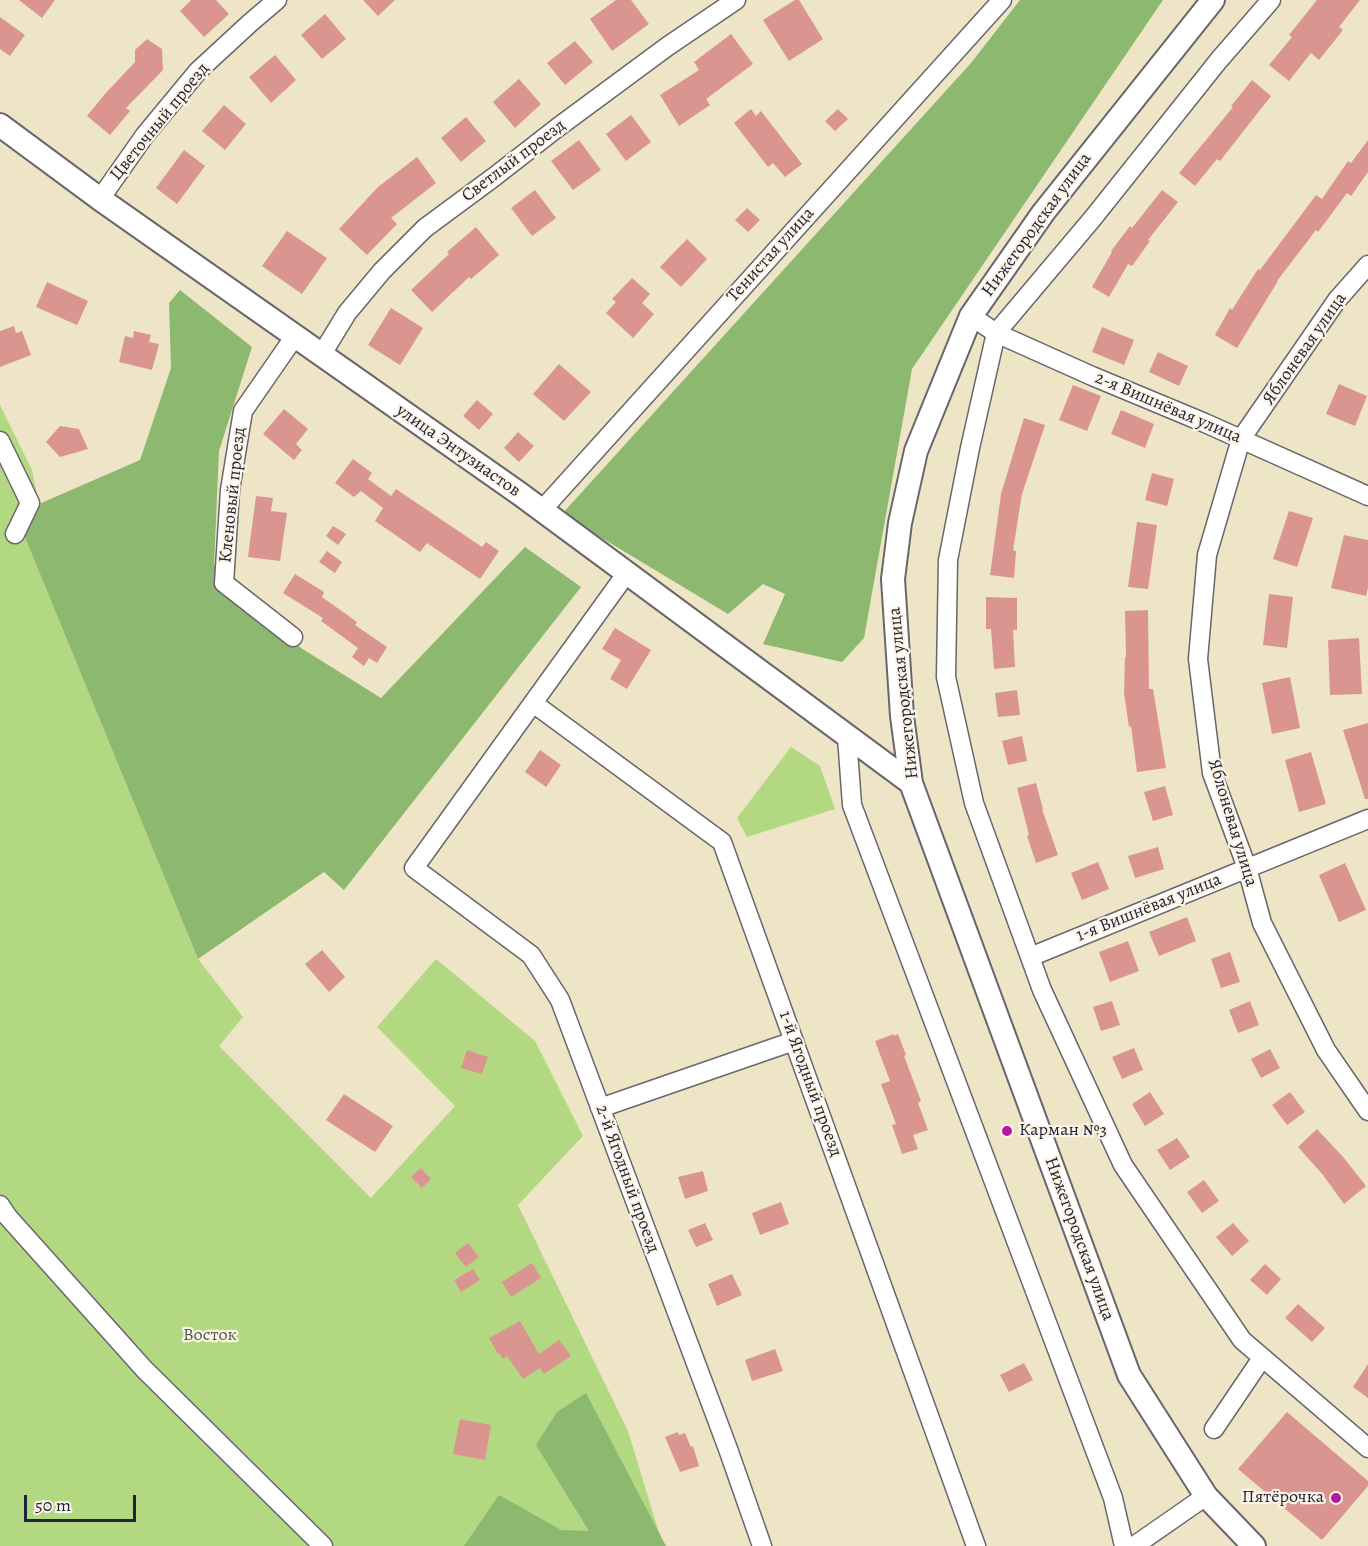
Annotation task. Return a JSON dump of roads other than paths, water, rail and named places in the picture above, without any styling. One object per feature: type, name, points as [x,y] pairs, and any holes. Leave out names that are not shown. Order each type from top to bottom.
[{"type":"street","name":"Цветочный проезд","points":[[100,199],[146,135],[198,71],[277,0]]},
{"type":"street","name":"Светлый проезд","points":[[322,354],[347,313],[382,271],[425,228],[668,46],[736,0]]},
{"type":"street","name":"Тенистая улица","points":[[541,511],[1002,0]]},
{"type":"street","name":"Нижегородская улица","points":[[1213,0],[1043,213],[971,315],[916,451],[900,523],[893,579],[902,716],[911,783],[1129,1375],[1206,1496],[1254,1546]]},
{"type":"street","points":[[1271,0],[1219,60],[1093,218],[996,333],[948,560],[946,677],[974,803],[1042,990],[1123,1165],[1242,1340],[1368,1448]]},
{"type":"street","name":"улица Энтузиастов","points":[[3,134],[100,199],[520,494],[911,783]]},
{"type":"street","name":"Яблоневая улица","points":[[1368,265],[1338,300],[1241,439],[1207,555],[1198,659],[1212,773],[1246,868],[1262,923],[1326,1050],[1368,1111]]},
{"type":"street","name":"2-я Вишнёвая улица","points":[[971,315],[996,333],[1368,496]]},
{"type":"street","name":"Кленовый проезд","points":[[293,637],[224,583],[230,490],[243,411],[295,336]]},
{"type":"street","points":[[0,441],[30,503],[15,534]]},
{"type":"street","points":[[533,704],[626,574]]},
{"type":"street","name":"2-й Ягодный проезд","points":[[533,704],[414,868],[531,955],[560,1000],[762,1546]]},
{"type":"street","name":"1-й Ягодный проезд","points":[[533,704],[722,842],[976,1546]]},
{"type":"street","points":[[847,737],[852,805],[1113,1498],[1124,1546]]},
{"type":"street","name":"1-я Вишнёвая улица","points":[[1030,957],[1368,819]]},
{"type":"street","points":[[600,1108],[794,1041]]},
{"type":"street","points":[[0,1205],[8,1217],[144,1369],[323,1546]]},
{"type":"street","points":[[1214,1428],[1262,1358]]},
{"type":"street","points":[[1134,1546],[1206,1496]]},
{"type":"place","name":"Карман №3","points":[[1007,1131]]},
{"type":"place","name":"Пятёрочка","points":[[1336,1498]]},
{"type":"park label","name":"Восток","points":[[210,1336]]}]
